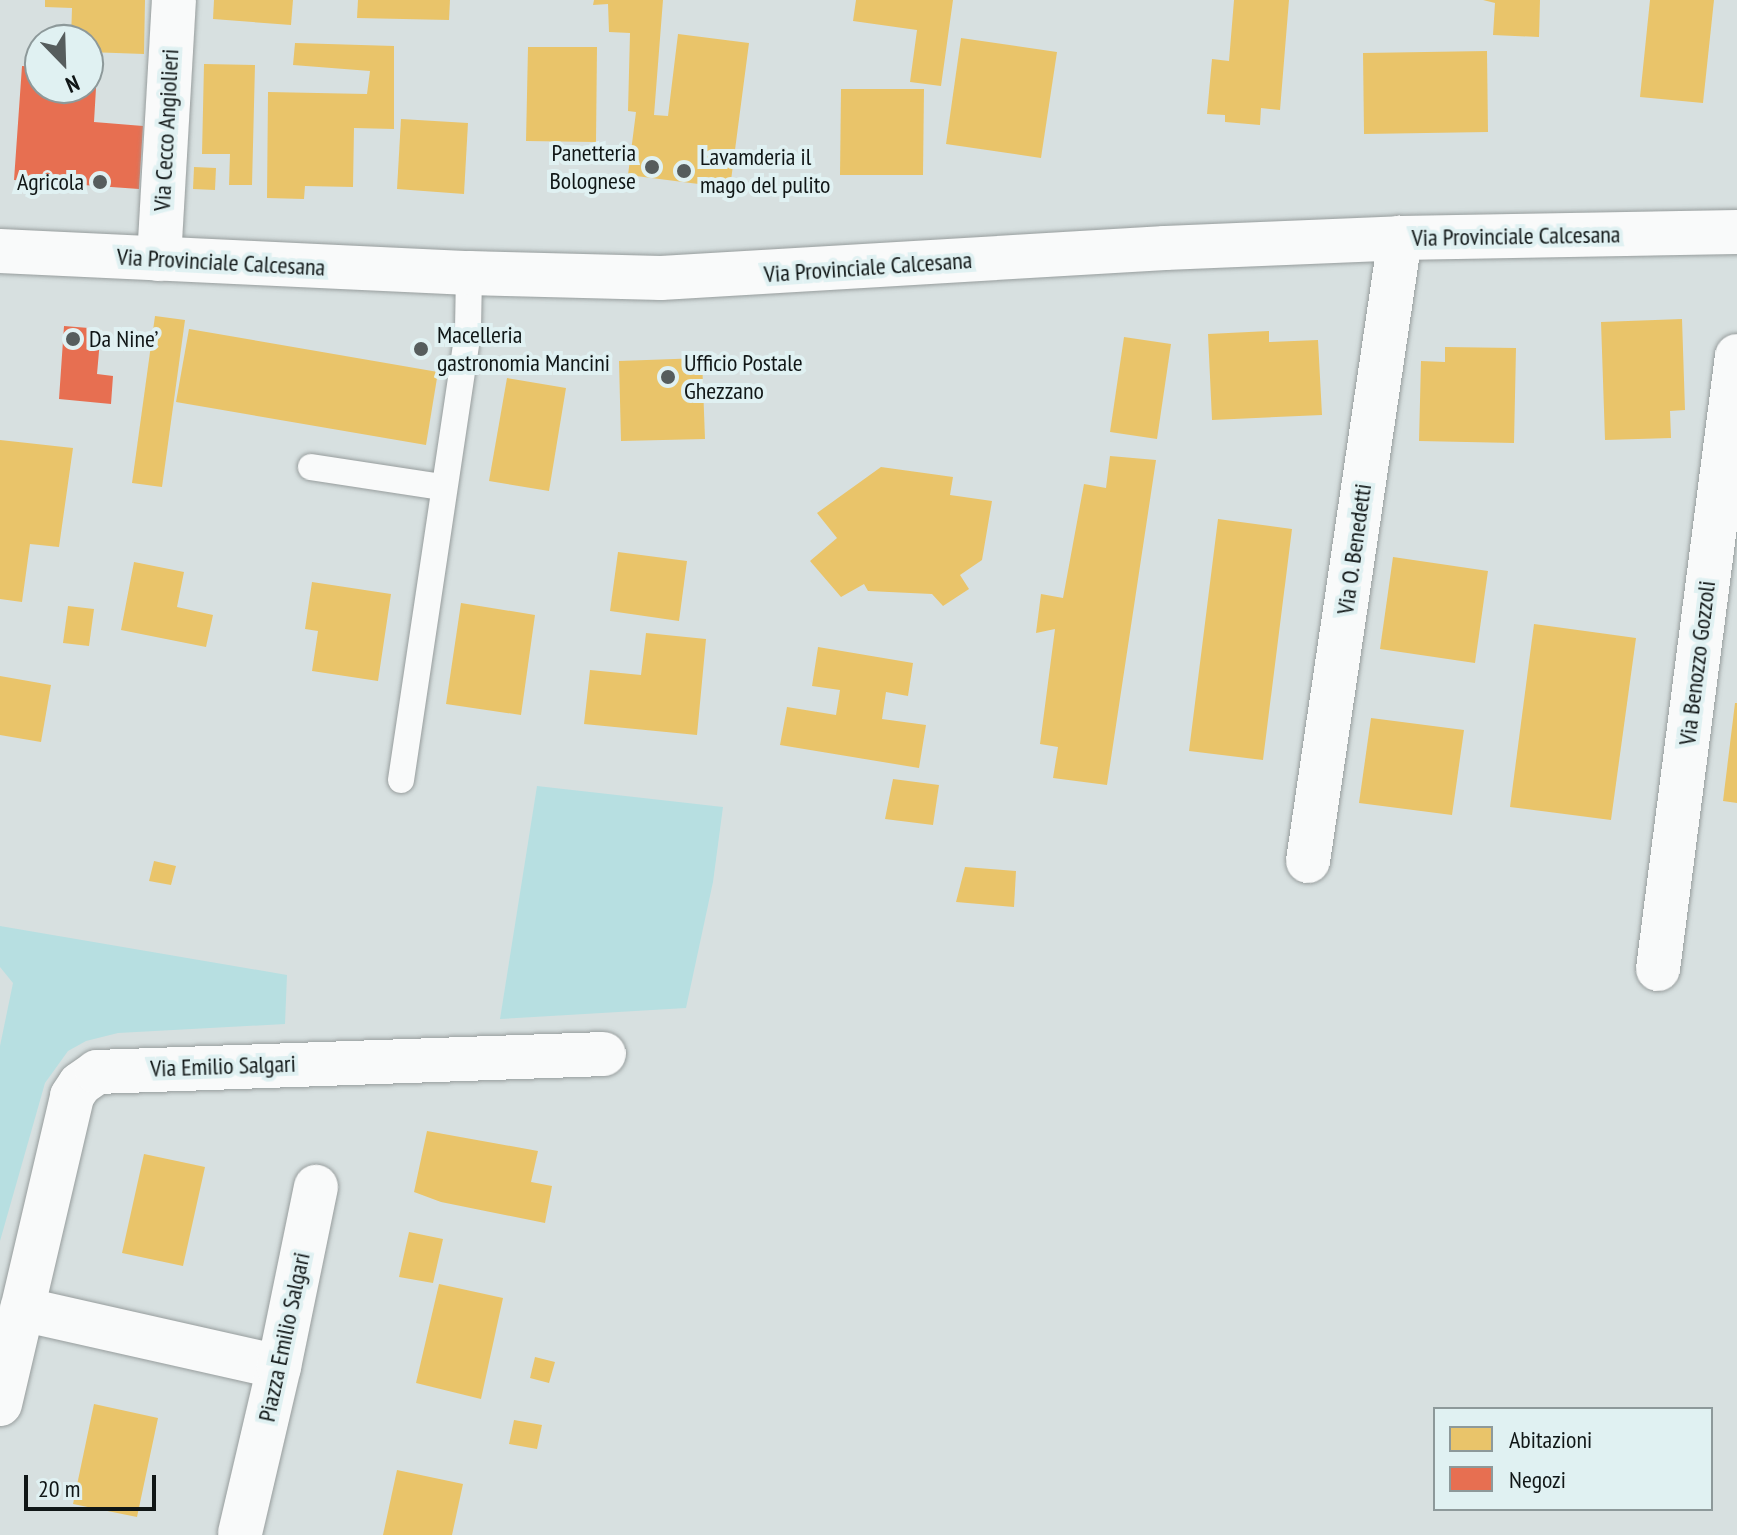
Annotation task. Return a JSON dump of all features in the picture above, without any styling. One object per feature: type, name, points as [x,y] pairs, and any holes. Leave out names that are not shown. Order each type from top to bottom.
[{"type":"street","name":"Via Cecco Angiolieri","points":[[159,259],[174,0]]},
{"type":"street","name":"Via Provinciale Calcesana","points":[[0,251],[469,273],[661,278],[1150,248],[1400,238],[1737,232]]},
{"type":"street","name":"Via O. Benedetti","points":[[1308,861],[1400,238]]},
{"type":"street","name":"Via Benozzo Gozzoli","points":[[1658,969],[1737,356]]},
{"type":"street","name":"Via Emilio Salgari","points":[[0,1404],[11,1307],[72,1096],[80,1084],[97,1072],[604,1054]]},
{"type":"street","name":"Piazza Emilio Salgari","points":[[240,1533],[279,1367],[316,1187]]},
{"type":"street","points":[[11,1307],[279,1367]]},
{"type":"lane","points":[[401,780],[442,487],[468,330],[469,273]]},
{"type":"lane","points":[[311,467],[442,487]]},
{"type":"shaded area","points":[[537,786],[723,807],[713,882],[686,1008],[500,1019]]},
{"type":"shaded area","points":[[0,926],[287,975],[285,1024],[118,1033],[86,1041],[68,1051],[45,1083],[0,1241],[0,1046],[13,983],[0,967]]},
{"type":"building: Abitazioni","points":[[45,0],[145,0],[144,54],[104,53],[104,24],[72,24],[72,8],[45,7]]},
{"type":"building: Abitazioni","points":[[214,0],[293,0],[291,25],[213,19]]},
{"type":"building: Abitazioni","points":[[358,0],[450,0],[449,20],[357,18]]},
{"type":"building: Abitazioni","points":[[594,0],[663,0],[654,115],[668,116],[678,34],[749,43],[730,188],[628,175],[636,112],[628,111],[630,33],[609,32],[608,4],[593,5]]},
{"type":"building: Abitazioni","points":[[856,0],[953,0],[941,86],[910,82],[917,30],[853,21]]},
{"type":"building: Abitazioni","points":[[1234,0],[1289,0],[1280,110],[1261,108],[1260,125],[1225,122],[1225,115],[1207,114],[1212,59],[1229,61]]},
{"type":"building: Abitazioni","points":[[1483,0],[1540,0],[1539,37],[1493,35],[1495,3]]},
{"type":"building: Abitazioni","points":[[1650,0],[1714,0],[1703,103],[1640,97]]},
{"type":"building: Abitazioni","points":[[961,38],[1057,52],[1041,158],[946,144]]},
{"type":"building: Abitazioni","points":[[295,43],[394,46],[394,129],[354,128],[353,187],[305,186],[304,199],[267,198],[268,92],[367,94],[370,71],[293,65]]},
{"type":"building: Abitazioni","points":[[528,47],[597,47],[596,142],[526,141]]},
{"type":"building: Abitazioni","points":[[1487,51],[1488,132],[1364,134],[1363,53]]},
{"type":"building: Abitazioni","points":[[204,64],[255,65],[252,185],[229,185],[230,154],[202,154]]},
{"type":"building: Abitazioni","points":[[841,89],[924,89],[923,175],[840,175]]},
{"type":"building: Abitazioni","points":[[401,119],[468,123],[464,194],[397,189]]},
{"type":"building: Abitazioni","points":[[194,167],[216,168],[215,190],[193,189]]},
{"type":"building: Abitazioni","points":[[155,316],[185,320],[162,487],[132,483]]},
{"type":"building: Abitazioni","points":[[1682,319],[1685,410],[1670,411],[1671,438],[1605,440],[1601,322]]},
{"type":"building: Abitazioni","points":[[189,329],[438,372],[426,445],[176,402]]},
{"type":"building: Abitazioni","points":[[1269,331],[1269,342],[1318,340],[1322,415],[1212,420],[1208,334]]},
{"type":"building: Abitazioni","points":[[1124,337],[1171,344],[1157,439],[1110,432]]},
{"type":"building: Abitazioni","points":[[1445,347],[1516,348],[1514,443],[1419,441],[1421,361],[1445,362]]},
{"type":"building: Abitazioni","points":[[702,358],[705,439],[621,441],[619,361]]},
{"type":"building: Abitazioni","points":[[507,378],[566,388],[549,491],[489,481]]},
{"type":"building: Abitazioni","points":[[0,440],[73,448],[59,547],[30,544],[22,602],[0,599]]},
{"type":"building: Abitazioni","points":[[1110,456],[1156,460],[1107,785],[1053,778],[1058,747],[1040,744],[1055,629],[1036,633],[1041,594],[1063,598],[1084,484],[1106,488]]},
{"type":"building: Abitazioni","points":[[881,467],[953,477],[950,495],[992,501],[982,560],[960,575],[969,589],[943,606],[932,594],[868,591],[864,584],[841,597],[810,561],[837,538],[817,513]]},
{"type":"building: Abitazioni","points":[[1218,519],[1292,529],[1263,760],[1189,751]]},
{"type":"building: Abitazioni","points":[[618,552],[687,561],[679,621],[610,611]]},
{"type":"building: Abitazioni","points":[[1393,557],[1488,571],[1475,663],[1380,649]]},
{"type":"building: Abitazioni","points":[[134,562],[184,572],[177,607],[213,615],[206,647],[121,630]]},
{"type":"building: Abitazioni","points":[[312,582],[391,594],[378,681],[312,671],[318,631],[305,629]]},
{"type":"building: Abitazioni","points":[[461,603],[535,615],[521,715],[446,704]]},
{"type":"building: Abitazioni","points":[[68,606],[94,609],[89,646],[63,643]]},
{"type":"building: Abitazioni","points":[[1534,624],[1636,638],[1611,820],[1510,807]]},
{"type":"building: Abitazioni","points":[[646,633],[706,639],[697,735],[584,724],[590,670],[641,675]]},
{"type":"building: Abitazioni","points":[[818,647],[913,663],[908,696],[886,692],[882,719],[926,725],[919,768],[780,745],[787,707],[836,715],[840,690],[812,686]]},
{"type":"building: Abitazioni","points":[[0,676],[51,685],[41,742],[0,735]]},
{"type":"building: Abitazioni","points":[[1737,703],[1737,803],[1723,801]]},
{"type":"building: Abitazioni","points":[[1371,718],[1464,730],[1452,815],[1359,803]]},
{"type":"building: Abitazioni","points":[[893,779],[939,785],[933,825],[885,819]]},
{"type":"building: Abitazioni","points":[[154,861],[176,866],[171,885],[149,881]]},
{"type":"building: Abitazioni","points":[[965,867],[1016,871],[1014,907],[956,902]]},
{"type":"building: Abitazioni","points":[[427,1131],[538,1151],[531,1182],[552,1186],[545,1223],[441,1202],[414,1192]]},
{"type":"building: Abitazioni","points":[[144,1154],[205,1167],[183,1266],[122,1253]]},
{"type":"building: Abitazioni","points":[[409,1232],[443,1239],[433,1283],[399,1277]]},
{"type":"building: Abitazioni","points":[[439,1284],[503,1298],[481,1399],[416,1383]]},
{"type":"building: Abitazioni","points":[[535,1357],[555,1362],[549,1383],[530,1378]]},
{"type":"building: Abitazioni","points":[[94,1404],[158,1418],[137,1517],[73,1504]]},
{"type":"building: Abitazioni","points":[[514,1420],[542,1425],[537,1449],[509,1444]]},
{"type":"building: Abitazioni","points":[[397,1470],[463,1484],[452,1535],[383,1535]]},
{"type":"building: Negozi","points":[[22,66],[24,104],[95,104],[94,122],[143,126],[139,189],[14,180]]},
{"type":"building: Negozi","points":[[64,326],[101,329],[97,374],[113,376],[111,404],[59,399]]},
{"type":"place","name":"Panetteria Bolognese","points":[[652,167]]},
{"type":"place","name":"Lavamderia il mago del pulito","points":[[684,171]]},
{"type":"place","name":"Agricola","points":[[100,182]]},
{"type":"place","name":"Da Nine’","points":[[73,339]]},
{"type":"place","name":"Macelleria gastronomia Mancini","points":[[421,349]]},
{"type":"place","name":"Ufficio Postale Ghezzano","points":[[668,377]]}]
